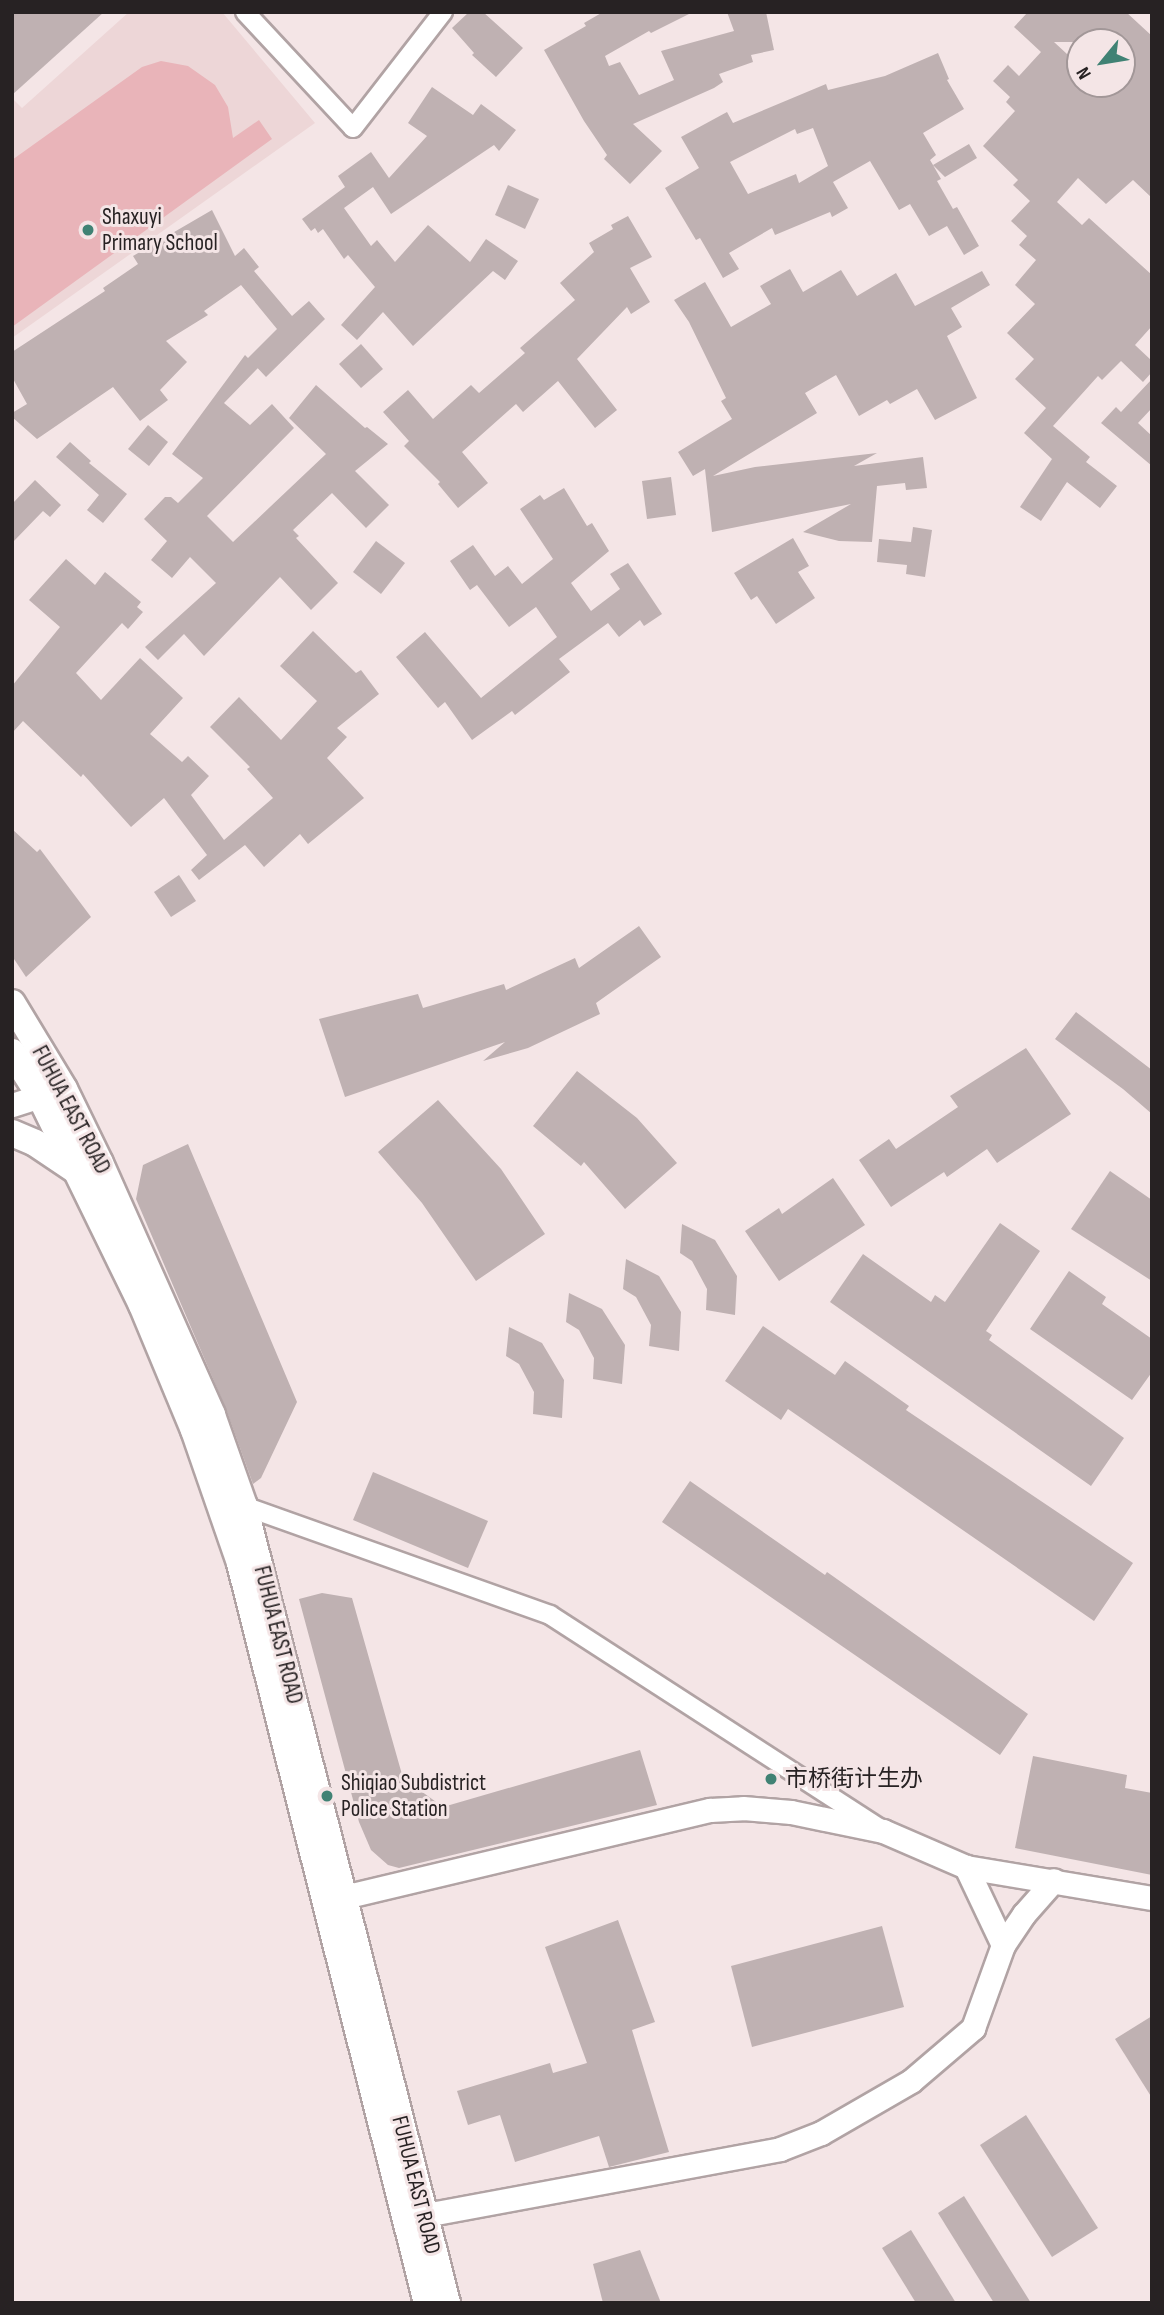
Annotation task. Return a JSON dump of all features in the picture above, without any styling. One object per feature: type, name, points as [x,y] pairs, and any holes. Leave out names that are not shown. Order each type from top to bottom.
[{"type":"main road","name":"FUHUA EAST ROAD","points":[[12,1004],[52,1093],[183,1347],[212,1415],[244,1506],[335,1900],[413,2218],[427,2303]]},
{"type":"main road","name":"FUHUA EAST ROAD","points":[[12,1052],[52,1093],[76,1171],[174,1377],[240,1563],[335,1900]]},
{"type":"main road","points":[[12,1133],[35,1143],[76,1171]]},
{"type":"main road","name":"FUHUA EAST ROAD","points":[[413,2218],[447,2303]]},
{"type":"street","points":[[244,12],[353,128],[443,12]]},
{"type":"street","points":[[12,1105],[52,1093]]},
{"type":"street","points":[[244,1506],[550,1615],[883,1831],[966,1867],[1152,1898]]},
{"type":"street","points":[[335,1900],[710,1810],[743,1808],[790,1812],[883,1831]]},
{"type":"street","points":[[966,1867],[1003,1945]]},
{"type":"street","points":[[413,2218],[780,2149],[821,2133],[911,2081],[973,2028],[1003,1945],[1024,1914],[1054,1880]]},
{"type":"shaded area","name":"Shaxuyi Primary School","points":[[129,12],[222,12],[315,123],[12,338],[12,98],[22,108]]},
{"type":"shaded area","name":"Shaxuyi Primary School","points":[[161,61],[188,66],[215,85],[228,107],[233,138],[259,120],[272,139],[12,327],[12,160],[142,67]]},
{"type":"building","points":[[12,12],[104,12],[12,95]]},
{"type":"building","points":[[469,12],[483,12],[523,48],[496,77],[472,55],[474,53],[452,28]]},
{"type":"building","points":[[603,12],[693,12],[651,33],[649,31],[605,56],[609,66],[620,62],[639,95],[674,80],[661,51],[734,31],[727,12],[766,12],[774,50],[751,55],[753,62],[719,74],[723,82],[714,88],[633,124],[662,151],[630,184],[604,159],[607,155],[584,121],[544,50],[586,26],[584,23]]},
{"type":"building","points":[[1028,12],[1126,12],[1152,36],[1152,198],[1133,180],[1106,204],[1078,178],[1057,202],[1082,225],[1089,218],[1152,275],[1152,326],[1135,345],[1152,361],[1152,372],[1143,382],[1121,361],[1102,380],[1098,376],[1053,426],[1090,457],[1086,462],[1117,486],[1100,508],[1067,482],[1041,521],[1020,507],[1052,459],[1024,433],[1046,408],[1015,379],[1034,359],[1007,333],[1035,304],[1015,285],[1036,260],[1019,245],[1027,236],[1011,221],[1030,201],[1013,185],[1018,180],[983,146],[1015,111],[1006,102],[1010,97],[993,81],[1008,65],[1019,76],[1041,52],[1014,27]]},
{"type":"building","points":[[938,53],[949,79],[947,80],[964,109],[923,133],[936,155],[930,160],[941,179],[937,181],[953,209],[957,207],[979,246],[964,255],[947,226],[929,236],[910,204],[899,210],[870,161],[833,182],[848,208],[832,217],[830,212],[775,235],[772,228],[729,253],[739,269],[723,278],[700,238],[696,240],[665,188],[699,168],[681,137],[727,112],[733,123],[826,84],[828,90],[885,76]],"holes":[[[813,128],[828,166],[799,183],[796,174],[748,194],[730,162],[795,129],[797,134]]]},
{"type":"building","points":[[432,87],[473,115],[481,104],[516,130],[499,151],[494,145],[391,214],[373,187],[344,208],[371,246],[377,240],[395,262],[428,225],[470,262],[486,239],[518,261],[505,280],[493,271],[413,346],[383,312],[357,340],[341,325],[375,287],[348,255],[344,259],[323,229],[318,233],[315,228],[311,231],[302,219],[345,187],[338,176],[371,152],[389,178],[427,136],[408,123]]},
{"type":"building","points":[[969,144],[977,158],[945,177],[933,165]]},
{"type":"building","points":[[508,185],[539,199],[525,229],[495,215]]},
{"type":"building","points":[[212,210],[235,256],[244,248],[259,267],[254,271],[292,316],[309,301],[325,319],[266,377],[258,368],[224,403],[250,425],[272,404],[294,428],[207,516],[233,542],[326,454],[289,418],[316,385],[365,428],[388,444],[355,471],[389,505],[366,528],[332,493],[293,530],[299,536],[296,538],[338,583],[311,610],[280,577],[204,656],[184,634],[158,660],[145,647],[216,583],[190,557],[172,578],[151,560],[167,541],[144,519],[165,497],[171,497],[178,503],[203,478],[172,454],[245,355],[248,358],[277,329],[241,285],[204,311],[208,315],[166,341],[187,362],[160,390],[168,400],[140,421],[113,387],[37,439],[12,417],[12,413],[27,404],[12,377],[12,352],[105,291],[103,288],[138,264],[133,256]]},
{"type":"building","points":[[628,216],[652,257],[630,268],[650,302],[631,314],[627,307],[577,359],[617,410],[595,428],[558,381],[523,412],[516,404],[462,452],[488,483],[458,508],[438,484],[440,482],[404,446],[409,441],[383,412],[408,390],[433,419],[471,385],[479,393],[525,353],[520,348],[575,300],[560,283],[594,252],[589,243],[613,229],[611,225]]},
{"type":"building","points":[[790,269],[803,292],[841,270],[857,296],[896,273],[915,306],[982,271],[990,285],[951,308],[962,327],[947,336],[977,398],[935,420],[917,389],[890,404],[887,400],[859,416],[836,375],[805,393],[817,413],[713,476],[755,467],[877,453],[854,466],[923,457],[927,488],[906,490],[905,483],[877,486],[872,542],[839,541],[803,532],[851,504],[712,532],[705,469],[693,476],[678,452],[732,419],[721,401],[726,398],[689,322],[674,300],[705,282],[731,327],[771,304],[760,286]]},
{"type":"building","points":[[361,344],[383,369],[361,388],[339,364]]},
{"type":"building","points":[[1152,379],[1152,408],[1138,423],[1152,436],[1152,466],[1101,423],[1116,407],[1121,412]]},
{"type":"building","points":[[148,425],[168,442],[149,466],[128,449]]},
{"type":"building","points":[[70,442],[91,461],[89,463],[127,494],[103,523],[87,510],[99,495],[56,457]]},
{"type":"building","points":[[671,477],[676,515],[647,519],[642,481]]},
{"type":"building","points":[[35,480],[61,505],[50,517],[43,511],[12,543],[12,504]]},
{"type":"building","points":[[564,488],[587,526],[592,523],[609,551],[571,583],[591,611],[620,589],[610,574],[628,563],[662,614],[644,626],[640,620],[619,637],[608,623],[559,659],[570,672],[515,715],[512,711],[472,740],[445,702],[438,708],[396,657],[425,632],[481,698],[557,637],[536,607],[509,627],[477,585],[470,590],[450,561],[473,545],[495,576],[508,566],[522,584],[553,559],[520,509],[540,495],[544,500]]},
{"type":"building","points":[[913,527],[932,530],[925,577],[906,574],[907,565],[877,562],[879,539],[911,542]]},
{"type":"building","points":[[793,538],[809,566],[798,572],[815,598],[776,624],[757,596],[751,600],[734,573]]},
{"type":"building","points":[[376,541],[405,563],[381,594],[353,572]]},
{"type":"building","points":[[66,559],[95,585],[105,572],[141,602],[137,607],[143,612],[128,629],[122,623],[76,673],[101,700],[140,658],[183,698],[150,734],[182,762],[188,756],[209,776],[191,795],[224,840],[273,798],[247,769],[250,767],[210,727],[239,697],[281,740],[317,701],[280,666],[313,631],[356,673],[361,670],[379,694],[337,728],[347,737],[327,758],[364,798],[308,844],[300,834],[264,867],[245,845],[199,880],[191,870],[207,855],[164,798],[131,827],[83,774],[81,777],[23,721],[12,733],[12,686],[60,627],[29,600]]},
{"type":"building","points":[[12,829],[37,852],[40,849],[91,917],[26,977],[12,956]]},
{"type":"building","points":[[179,875],[196,901],[171,917],[154,892]]},
{"type":"building","points":[[639,926],[661,957],[596,1003],[600,1014],[528,1048],[483,1061],[505,1042],[345,1097],[319,1019],[418,994],[423,1008],[504,984],[506,990],[575,958],[579,968]]},
{"type":"building","points":[[1076,1012],[1152,1070],[1152,1114],[1055,1039]]},
{"type":"building","points":[[1026,1048],[1071,1114],[997,1163],[987,1149],[947,1177],[944,1172],[891,1207],[859,1160],[889,1139],[896,1149],[958,1107],[950,1096]]},
{"type":"building","points":[[577,1071],[637,1118],[677,1163],[625,1209],[584,1162],[581,1166],[533,1126]]},
{"type":"building","points":[[438,1100],[501,1169],[545,1234],[476,1281],[422,1203],[378,1152]]},
{"type":"building","points":[[188,1144],[297,1402],[261,1478],[253,1484],[226,1409],[136,1199],[143,1165]]},
{"type":"building","points":[[1110,1171],[1152,1200],[1152,1281],[1071,1229]]},
{"type":"building","points":[[833,1178],[865,1225],[779,1281],[745,1231],[779,1208],[782,1214]]},
{"type":"building","points":[[1000,1223],[1040,1251],[986,1331],[992,1335],[989,1340],[1124,1438],[1091,1486],[830,1302],[863,1254],[931,1302],[935,1295],[945,1302]]},
{"type":"building","points":[[682,1224],[715,1240],[737,1276],[735,1315],[706,1310],[707,1289],[692,1261],[680,1253]]},
{"type":"building","points":[[626,1259],[659,1276],[681,1312],[679,1351],[649,1346],[651,1325],[636,1297],[623,1289]]},
{"type":"building","points":[[1069,1271],[1106,1297],[1102,1304],[1152,1339],[1152,1372],[1132,1400],[1030,1329]]},
{"type":"building","points":[[569,1293],[602,1309],[625,1345],[622,1384],[593,1379],[594,1358],[579,1330],[566,1322]]},
{"type":"building","points":[[763,1326],[835,1375],[845,1361],[909,1406],[906,1410],[1133,1563],[1094,1621],[788,1409],[781,1420],[725,1381]]},
{"type":"building","points":[[509,1327],[542,1343],[564,1380],[562,1418],[533,1414],[534,1392],[519,1364],[506,1356]]},
{"type":"building","points":[[373,1472],[488,1521],[468,1568],[353,1520]]},
{"type":"building","points":[[690,1481],[825,1575],[827,1572],[1028,1714],[1000,1755],[662,1522]]},
{"type":"building","points":[[322,1593],[352,1598],[403,1778],[443,1807],[640,1750],[657,1805],[399,1868],[388,1865],[371,1850],[359,1822],[299,1599]]},
{"type":"building","points":[[1033,1756],[1127,1775],[1125,1788],[1152,1793],[1152,1875],[1015,1848]]},
{"type":"building","points":[[618,1920],[655,2022],[632,2030],[669,2152],[609,2167],[599,2136],[515,2162],[500,2115],[468,2125],[457,2091],[550,2063],[553,2073],[587,2063],[545,1947]]},
{"type":"building","points":[[882,1926],[904,2007],[752,2047],[731,1966]]},
{"type":"building","points":[[1152,2016],[1152,2098],[1115,2039]]},
{"type":"building","points":[[1026,2115],[1098,2228],[1052,2257],[980,2145]]},
{"type":"building","points":[[964,2196],[1031,2303],[994,2303],[938,2213]]},
{"type":"building","points":[[911,2230],[956,2303],[916,2303],[882,2248]]},
{"type":"building","points":[[640,2250],[661,2303],[603,2303],[593,2264]]},
{"type":"place","name":"Shaxuyi Primary School","points":[[88,230]]},
{"type":"place","name":"市桥街计生办","points":[[771,1779]]},
{"type":"place","name":"Shiqiao Subdistrict Police Station","points":[[327,1796]]}]
